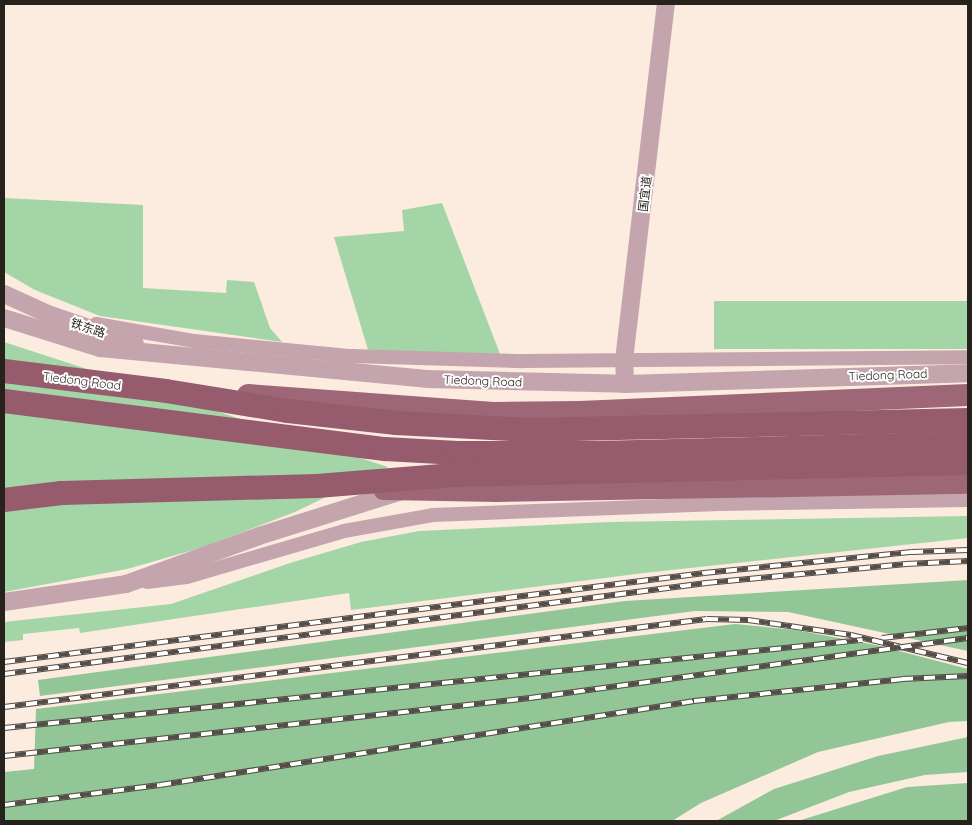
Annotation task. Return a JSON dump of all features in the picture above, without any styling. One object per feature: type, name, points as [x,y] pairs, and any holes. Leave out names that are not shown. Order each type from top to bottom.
[{"type":"highway","name":"Tiedong Road","points":[[4,371],[166,390],[288,411],[396,423],[529,430],[968,420]]},
{"type":"highway","points":[[4,401],[384,449],[458,453],[598,453],[968,443]]},
{"type":"highway","points":[[4,500],[62,493],[317,486],[454,475],[968,463]]},
{"type":"main road","points":[[166,390],[493,413],[580,412],[968,395]]},
{"type":"main road","points":[[317,486],[406,490],[968,483]]},
{"type":"street","name":"国宜道","points":[[625,384],[624,360],[666,4]]},
{"type":"street","name":"铁东路","points":[[4,294],[48,314],[174,356]]},
{"type":"street","name":"Tiedong Road","points":[[48,314],[143,334],[285,351],[471,360],[968,357]]},
{"type":"street","name":"Tiedong Road","points":[[4,318],[100,348],[427,380],[625,384],[968,373]]},
{"type":"street","points":[[126,584],[315,517],[454,475]]},
{"type":"street","points":[[4,602],[187,576],[344,531],[433,515],[710,504],[968,500]]},
{"type":"green space","points":[[4,198],[143,205],[143,288],[226,293],[227,280],[254,282],[270,328],[282,342],[100,316],[35,290],[4,272]]},
{"type":"green space","points":[[442,203],[500,354],[369,353],[334,237],[404,231],[402,210]]},
{"type":"green space","points":[[714,301],[968,301],[968,349],[714,349]]},
{"type":"green space","points":[[4,342],[388,467],[295,512],[204,547],[127,569],[4,592]]},
{"type":"green space","points":[[968,516],[968,538],[644,573],[351,610],[349,593],[80,633],[79,628],[23,634],[23,640],[4,642],[4,622],[171,604],[290,563],[361,542],[419,531],[610,522]]},
{"type":"green space","points":[[968,580],[968,651],[788,612],[695,611],[40,696],[38,680],[625,601]]},
{"type":"green space","points":[[735,624],[796,630],[876,645],[968,669],[968,721],[949,722],[818,752],[701,803],[672,821],[4,821],[4,772],[34,769],[36,709]]},
{"type":"green space","points":[[968,737],[968,772],[925,775],[849,792],[774,821],[716,821],[774,789],[878,756]]},
{"type":"green space","points":[[968,783],[968,821],[798,821],[907,787]]},
{"type":"railway","points":[[4,662],[704,573],[912,552],[968,550]]},
{"type":"railway","points":[[4,674],[706,583],[906,564],[968,561]]},
{"type":"railway","points":[[4,707],[707,619],[748,620],[851,635],[968,663]]},
{"type":"railway","points":[[882,638],[968,628]]},
{"type":"railway","points":[[4,756],[530,698],[968,638]]},
{"type":"railway","points":[[4,728],[862,640]]},
{"type":"railway","points":[[4,805],[160,785],[694,701],[902,679],[968,676]]}]
